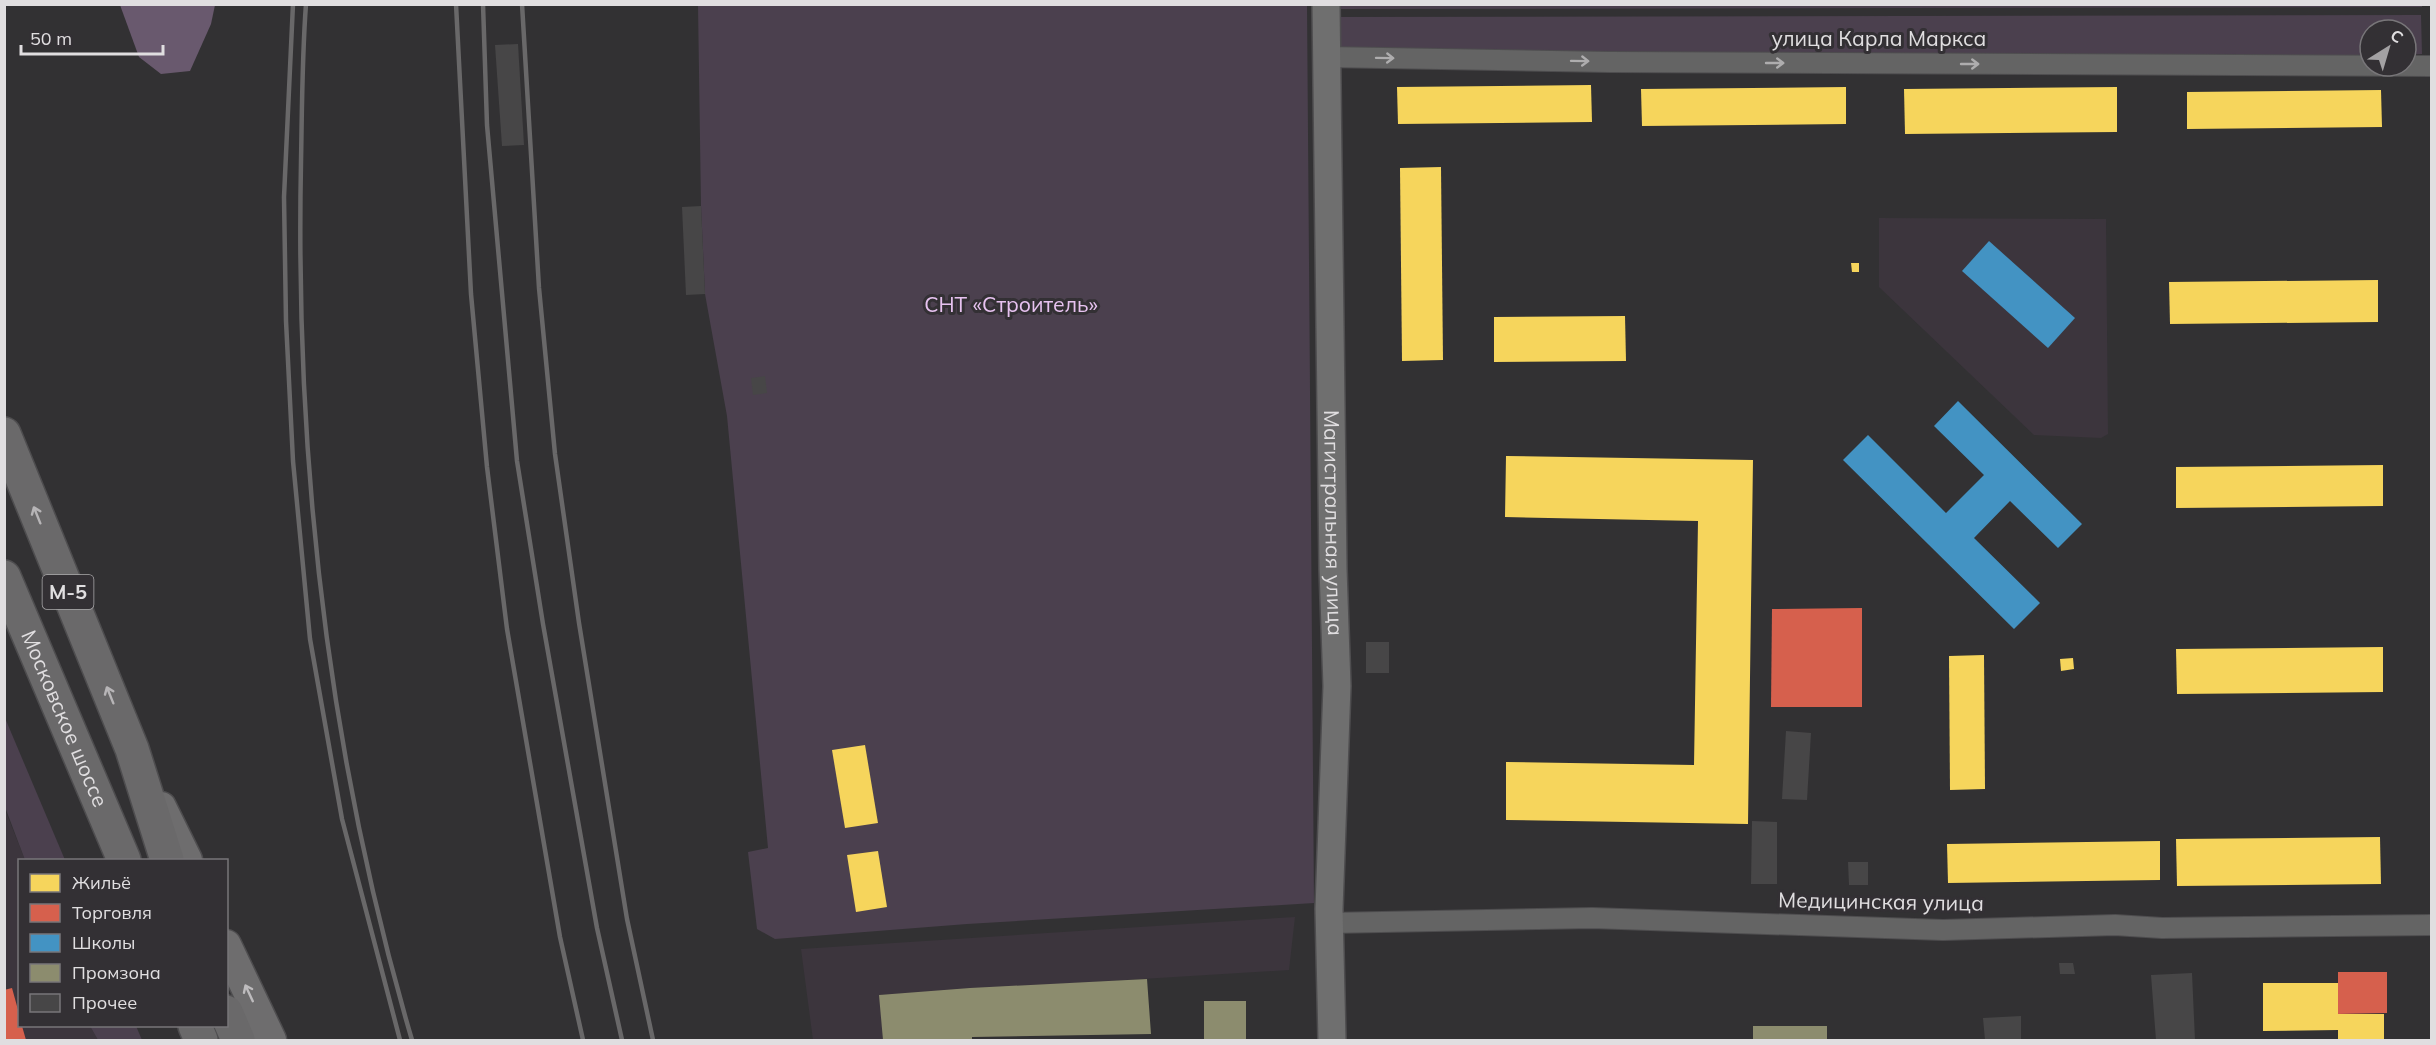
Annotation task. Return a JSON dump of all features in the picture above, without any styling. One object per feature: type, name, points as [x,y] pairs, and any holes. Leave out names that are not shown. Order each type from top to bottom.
[{"type":"highway","name":"М-5","points":[[4,434],[132,750],[166,859]]},
{"type":"highway","name":"Московское шоссе","points":[[4,578],[123,859]]},
{"type":"highway","points":[[228,1017],[238,1041]]},
{"type":"highway","points":[[195,1027],[201,1041]]},
{"type":"main road","points":[[132,750],[187,859]]},
{"type":"main road","points":[[228,949],[271,1041]]},
{"type":"street","name":"Магистральная улица","points":[[1326,4],[1336,686],[1329,923],[1332,1041]]},
{"type":"street","name":"улица Карла Маркса","points":[[1327,57],[1609,62],[2432,66]]},
{"type":"street","name":"Медицинская улица","points":[[1329,923],[1592,918],[1943,930],[2115,925],[2162,928],[2432,925]]},
{"type":"shaded area","points":[[120,5],[215,5],[211,24],[190,71],[161,74],[139,57]]},
{"type":"shaded area","points":[[1879,218],[2106,219],[2108,434],[2101,438],[2034,435],[1879,287]]},
{"type":"shaded area","points":[[4,807],[25,859],[18,859],[18,1027],[91,1027],[98,1040],[5,1040]]},
{"type":"shaded area","points":[[1295,917],[1289,970],[880,995],[883,1040],[813,1040],[801,949]]},
{"type":"green space","points":[[2422,4],[2422,7],[1329,9],[1329,5]]},
{"type":"green space","name":"СНТ «Строитель»","points":[[698,5],[1307,5],[1314,903],[967,924],[775,939],[757,929],[748,852],[768,848],[727,416],[705,294],[701,206]]},
{"type":"green space","points":[[2421,15],[2422,54],[2418,54],[2418,18],[2358,18],[2358,55],[1329,57],[1328,17]]},
{"type":"green space","points":[[5,718],[65,859],[25,859],[5,807]]},
{"type":"green space","points":[[91,1027],[136,1027],[142,1040],[98,1040]]},
{"type":"building: Жильё","points":[[1591,85],[1592,122],[1398,124],[1397,87]]},
{"type":"building: Жильё","points":[[1846,87],[1846,124],[1642,126],[1641,89]]},
{"type":"building: Жильё","points":[[2117,87],[2117,132],[1905,134],[1904,89]]},
{"type":"building: Жильё","points":[[2381,90],[2382,127],[2187,129],[2187,92]]},
{"type":"building: Жильё","points":[[1441,167],[1443,360],[1402,361],[1400,168]]},
{"type":"building: Жильё","points":[[1851,263],[1859,263],[1859,272],[1852,272]]},
{"type":"building: Жильё","points":[[2378,280],[2378,322],[2170,324],[2169,282]]},
{"type":"building: Жильё","points":[[1625,316],[1626,361],[1494,362],[1494,317]]},
{"type":"building: Жильё","points":[[1506,456],[1753,460],[1748,824],[1506,820],[1506,762],[1694,765],[1698,521],[1505,517]]},
{"type":"building: Жильё","points":[[2383,465],[2383,506],[2176,508],[2176,467]]},
{"type":"building: Жильё","points":[[2383,647],[2383,692],[2177,694],[2176,649]]},
{"type":"building: Жильё","points":[[1984,655],[1985,789],[1950,790],[1949,656]]},
{"type":"building: Жильё","points":[[2073,658],[2074,669],[2061,671],[2060,659]]},
{"type":"building: Жильё","points":[[865,745],[878,823],[845,828],[832,750]]},
{"type":"building: Жильё","points":[[2380,837],[2381,884],[2177,886],[2176,839]]},
{"type":"building: Жильё","points":[[2160,841],[2160,880],[1948,883],[1947,844]]},
{"type":"building: Жильё","points":[[878,851],[887,907],[856,912],[847,855]]},
{"type":"building: Жильё","points":[[2263,983],[2338,983],[2338,1014],[2384,1014],[2384,1040],[2338,1040],[2338,1030],[2263,1031]]},
{"type":"building: Торговля","points":[[1862,608],[1862,707],[1771,707],[1772,609]]},
{"type":"building: Торговля","points":[[2338,972],[2387,972],[2387,1013],[2338,1014]]},
{"type":"building: Торговля","points":[[12,988],[18,1010],[18,1027],[22,1027],[26,1040],[4,1040],[4,990]]},
{"type":"building: Школы","points":[[1989,241],[2075,318],[2048,348],[1962,271]]},
{"type":"building: Школы","points":[[1958,401],[2082,524],[2058,548],[2010,501],[1974,538],[2040,603],[2014,629],[1843,460],[1868,435],[1946,513],[1984,475],[1934,426]]},
{"type":"building: Промзона","points":[[1147,979],[1151,1034],[972,1037],[972,1040],[883,1040],[879,995]]},
{"type":"building: Промзона","points":[[1204,1001],[1246,1001],[1246,1040],[1204,1040]]},
{"type":"building: Промзона","points":[[1753,1026],[1827,1026],[1827,1040],[1753,1040]]},
{"type":"building: Прочее","points":[[518,44],[524,145],[502,146],[495,45]]},
{"type":"building: Прочее","points":[[701,206],[705,294],[686,295],[682,207]]},
{"type":"building: Прочее","points":[[765,376],[767,393],[753,395],[751,378]]},
{"type":"building: Прочее","points":[[1366,642],[1389,642],[1389,673],[1366,673]]},
{"type":"building: Прочее","points":[[1786,731],[1811,733],[1807,800],[1782,799]]},
{"type":"building: Прочее","points":[[1752,821],[1777,822],[1777,884],[1751,884]]},
{"type":"building: Прочее","points":[[1848,862],[1868,862],[1868,885],[1849,885]]},
{"type":"building: Прочее","points":[[2059,963],[2073,963],[2075,974],[2060,974]]},
{"type":"building: Прочее","points":[[2192,973],[2195,1040],[2156,1040],[2151,975]]},
{"type":"building: Прочее","points":[[2021,1016],[2021,1040],[1985,1040],[1983,1018]]},
{"type":"railway","points":[[293,4],[284,197],[286,321],[293,461],[310,639],[342,819],[400,1040]]},
{"type":"railway","points":[[306,4],[302,103],[301,273],[304,384],[311,495],[338,715],[358,824],[383,933],[412,1040]]},
{"type":"railway","points":[[456,4],[471,294],[487,467],[507,629],[560,937],[583,1040]]},
{"type":"railway","points":[[483,4],[487,125],[517,461],[543,624],[597,928],[622,1040]]},
{"type":"railway","points":[[522,4],[539,288],[555,454],[579,623],[627,919],[653,1040]]}]
